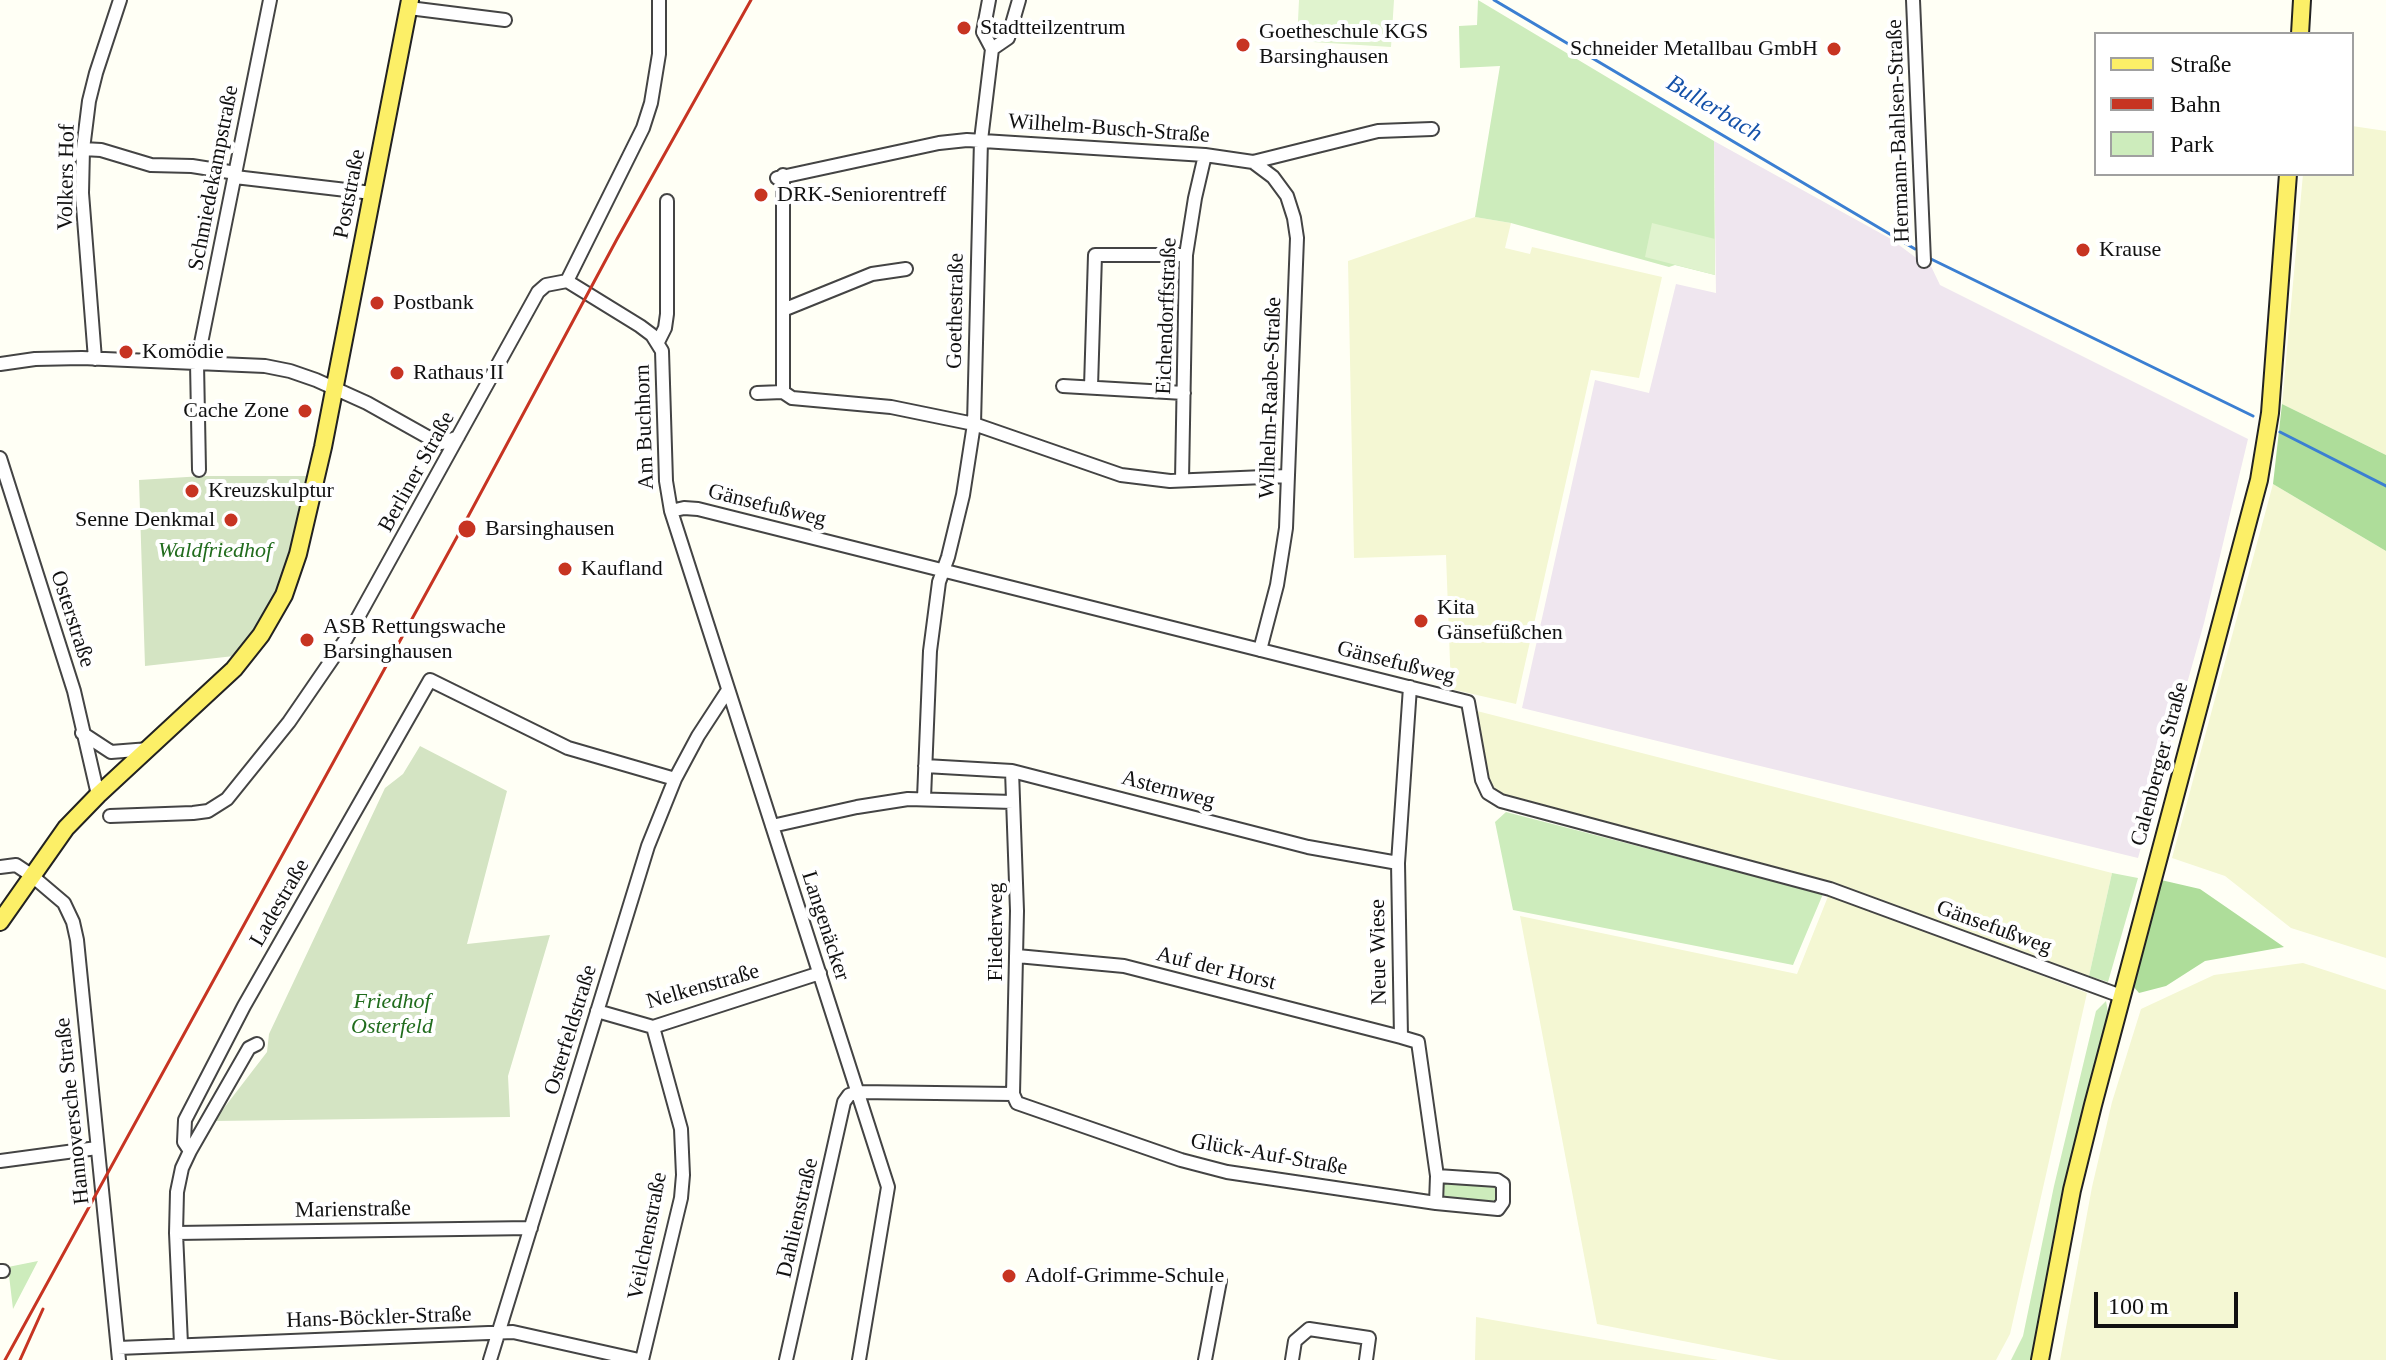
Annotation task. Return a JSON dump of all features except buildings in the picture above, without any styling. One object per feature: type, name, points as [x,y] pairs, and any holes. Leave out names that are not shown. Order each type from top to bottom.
[{"type":"main road","points":[[2300,32],[2302,0]]},
{"type":"main road","name":"Poststraße","points":[[0,922],[66,828],[234,669],[261,635],[284,595],[309,510],[409,4]]},
{"type":"main road","name":"Calenberger Straße","points":[[2040,1360],[2072,1190],[2259,480],[2270,413],[2288,176]]},
{"type":"street","name":"Volkers Hof","points":[[95,359],[82,193],[83,149],[96,73],[120,0]]},
{"type":"street","name":"Schmiedekampstraße","points":[[199,470],[197,363],[270,0]]},
{"type":"street","points":[[567,281],[643,128],[651,103],[659,54],[659,0]]},
{"type":"street","name":"Goethestraße","points":[[924,798],[930,651],[939,582],[963,495],[974,424],[981,140],[992,49],[983,32],[989,0]]},
{"type":"street","name":"Hermann-Bahlsen-Straße","points":[[1913,0],[1924,261]]},
{"type":"street","name":"Poststraße","points":[[409,4],[505,20]]},
{"type":"street","name":"Goethestraße","points":[[992,49],[1008,38],[1018,4]]},
{"type":"street","name":"Wilhelm-Busch-Straße","points":[[783,310],[780,176],[939,143],[981,140],[1205,155],[1253,162],[1378,131],[1432,129]]},
{"type":"street","points":[[83,149],[101,150],[151,165],[192,166],[235,175],[372,193]]},
{"type":"street","name":"Eichendorffstraße","points":[[1182,480],[1186,255],[1205,155]]},
{"type":"street","name":"Wilhelm-Raabe-Straße","points":[[1253,162],[1273,177],[1287,196],[1297,238],[1286,528],[1277,585],[1260,650]]},
{"type":"street","name":"Am Buchhorn","points":[[658,342],[667,314],[667,201]]},
{"type":"street","points":[[1091,387],[1095,255],[1186,255]]},
{"type":"street","points":[[783,392],[783,310],[872,274],[906,269]]},
{"type":"street","name":"Am Buchhorn","points":[[567,281],[640,326],[658,342],[664,361],[666,481],[671,511]]},
{"type":"street","name":"Berliner Straße","points":[[110,816],[193,813],[218,807],[227,799],[289,722],[331,662],[538,292],[546,285],[567,281]]},
{"type":"street","points":[[0,364],[35,359],[95,359],[265,366],[290,371],[333,388],[433,440],[442,443],[458,437]]},
{"type":"street","points":[[1063,386],[1184,393]]},
{"type":"street","points":[[757,393],[783,392],[792,398],[891,407],[974,424],[1121,475],[1182,480],[1288,476]]},
{"type":"street","name":"Osterstraße","points":[[0,458],[74,691],[98,795]]},
{"type":"street","name":"Gänsefußweg","points":[[671,511],[698,509],[1468,702],[1482,780],[1488,793],[1501,801],[1830,889],[2121,996]]},
{"type":"street","name":"Langenäcker","points":[[671,511],[888,1187],[859,1360]]},
{"type":"street","name":"Ladestraße","points":[[190,1151],[182,1131],[185,1120],[244,1006],[430,680],[568,748],[675,779]]},
{"type":"street","name":"Neue Wiese","points":[[1401,1037],[1398,863],[1410,687]]},
{"type":"street","name":"Osterfeldstraße","points":[[490,1360],[648,846],[675,779],[728,690]]},
{"type":"street","points":[[710,719],[735,712]]},
{"type":"street","points":[[82,733],[111,752],[149,749]]},
{"type":"street","name":"Asternweg","points":[[925,766],[1012,771],[1308,847],[1398,863]]},
{"type":"street","name":"Fliederweg","points":[[1012,771],[1017,956],[1013,1094]]},
{"type":"street","points":[[772,826],[857,807],[924,798],[1013,802]]},
{"type":"street","points":[[0,867],[16,865],[31,875]]},
{"type":"street","name":"Hannoversche Straße","points":[[31,875],[64,903],[75,931],[119,1354]]},
{"type":"street","name":"Auf der Horst","points":[[1017,956],[1124,966],[1401,1037]]},
{"type":"street","name":"Nelkenstraße","points":[[597,1011],[653,1027],[820,973]]},
{"type":"street","name":"Veilchenstraße","points":[[640,1360],[681,1198],[683,1175],[681,1129],[653,1027]]},
{"type":"street","points":[[1401,1037],[1418,1042],[1437,1176],[1436,1203]]},
{"type":"street","points":[[181,1344],[177,1192],[190,1151],[249,1048],[257,1044]]},
{"type":"street","name":"Glück-Auf-Straße","points":[[858,1092],[1013,1094],[1017,1103],[1181,1160],[1227,1172],[1436,1203],[1498,1209],[1503,1202],[1503,1184],[1497,1180],[1437,1176]]},
{"type":"street","name":"Dahlienstraße","points":[[786,1360],[844,1102],[849,1095],[858,1092]]},
{"type":"street","points":[[0,1161],[97,1148]]},
{"type":"street","name":"Marienstraße","points":[[176,1233],[531,1228]]},
{"type":"street","points":[[1205,1360],[1220,1281]]},
{"type":"street","points":[[1292,1360],[1295,1341],[1309,1329],[1369,1338],[1366,1360]]},
{"type":"street","name":"Hans-Böckler-Straße","points":[[119,1354],[181,1344],[513,1332],[640,1360]]},
{"type":"shaded area","points":[[1714,141],[1891,239],[1919,260],[1929,262],[1940,285],[2248,439],[2204,623],[2138,858],[1522,708],[1595,380],[1649,393],[1676,284],[1716,293]]},
{"type":"green space","points":[[1299,0],[1394,0],[1391,47],[1297,41]]},
{"type":"green space","points":[[1478,0],[1714,141],[1715,275],[1675,265],[1669,267],[1511,223],[1475,217],[1500,66],[1460,68],[1459,26],[1477,25]]},
{"type":"green space","points":[[2354,126],[2386,131],[2386,455],[2282,404],[2303,176],[2354,176]]},
{"type":"green space","points":[[1475,217],[1511,223],[1505,248],[1530,254],[1532,247],[1662,277],[1639,378],[1591,370],[1516,704],[1451,689],[1446,555],[1354,558],[1348,261]]},
{"type":"green space","points":[[1652,223],[1715,239],[1715,275],[1645,257]]},
{"type":"green space","points":[[2282,404],[2386,455],[2386,551],[2273,484]]},
{"type":"green space","name":"Waldfriedhof","points":[[203,476],[310,476],[283,581],[258,628],[234,656],[145,666],[139,480]]},
{"type":"green space","points":[[2273,484],[2386,551],[2386,958],[2291,928],[2225,876],[2172,858]]},
{"type":"green space","points":[[1477,711],[2112,873],[2089,976],[1833,882],[1503,797],[1490,782]]},
{"type":"green space","name":"Friedhof Osterfeld","points":[[420,746],[507,791],[467,944],[550,935],[508,1076],[510,1117],[214,1121],[267,1052],[269,1034],[385,788],[403,774]]},
{"type":"green space","points":[[1506,812],[1823,894],[1793,965],[1513,910],[1495,822]]},
{"type":"green space","points":[[2112,873],[2138,878],[2108,982],[2089,976]]},
{"type":"green space","points":[[2161,880],[2200,889],[2284,947],[2205,961],[2166,986],[2139,993],[2133,986]]},
{"type":"green space","points":[[1829,894],[2087,993],[2010,1334],[1996,1360],[1779,1360],[1597,1324],[1520,916],[1797,974]]},
{"type":"green space","points":[[2303,963],[2386,990],[2386,1360],[2060,1360],[2092,1187],[2112,1102],[2141,1009],[2214,975]]},
{"type":"green space","points":[[2106,1001],[2108,1012],[2068,1181],[2035,1360],[2011,1360],[2023,1336],[2054,1186],[2096,1011]]},
{"type":"green space","points":[[1437,1176],[1497,1180],[1498,1209],[1436,1203]]},
{"type":"green space","points":[[38,1261],[13,1309],[8,1267]]},
{"type":"green space","points":[[1476,1317],[1718,1360],[1475,1360]]},
{"type":"waterway","name":"Bullerbach","points":[[1494,0],[1915,249]]},
{"type":"waterway","name":"Bullerbach","points":[[1931,259],[2253,416]]},
{"type":"waterway","name":"Bullerbach","points":[[2280,432],[2386,486]]},
{"type":"railway","points":[[5,1360],[617,239],[751,0]]},
{"type":"railway","points":[[20,1360],[43,1309]]},
{"type":"place","name":"Stadtteilzentrum","points":[[964,28]]},
{"type":"place","name":"Goetheschule KGS Barsinghausen","points":[[1243,45]]},
{"type":"place","name":"Schneider Metallbau GmbH","points":[[1834,49]]},
{"type":"place","name":"DRK-Seniorentreff","points":[[761,195]]},
{"type":"place","name":"Krause","points":[[2083,250]]},
{"type":"place","name":"Postbank","points":[[377,303]]},
{"type":"place","name":"Komödie","points":[[126,352]]},
{"type":"place","name":"Rathaus II","points":[[397,373]]},
{"type":"place","name":"Cache Zone","points":[[305,411]]},
{"type":"place","name":"Kreuzskulptur","points":[[192,491]]},
{"type":"place","name":"Senne Denkmal","points":[[231,520]]},
{"type":"place","name":"Barsinghausen","points":[[467,529]]},
{"type":"place","name":"Kaufland","points":[[565,569]]},
{"type":"place","name":"Kita Gänsefüßchen","points":[[1421,621]]},
{"type":"place","name":"ASB Rettungswache Barsinghausen","points":[[307,640]]},
{"type":"place","name":"Adolf-Grimme-Schule","points":[[1009,1276]]}]
